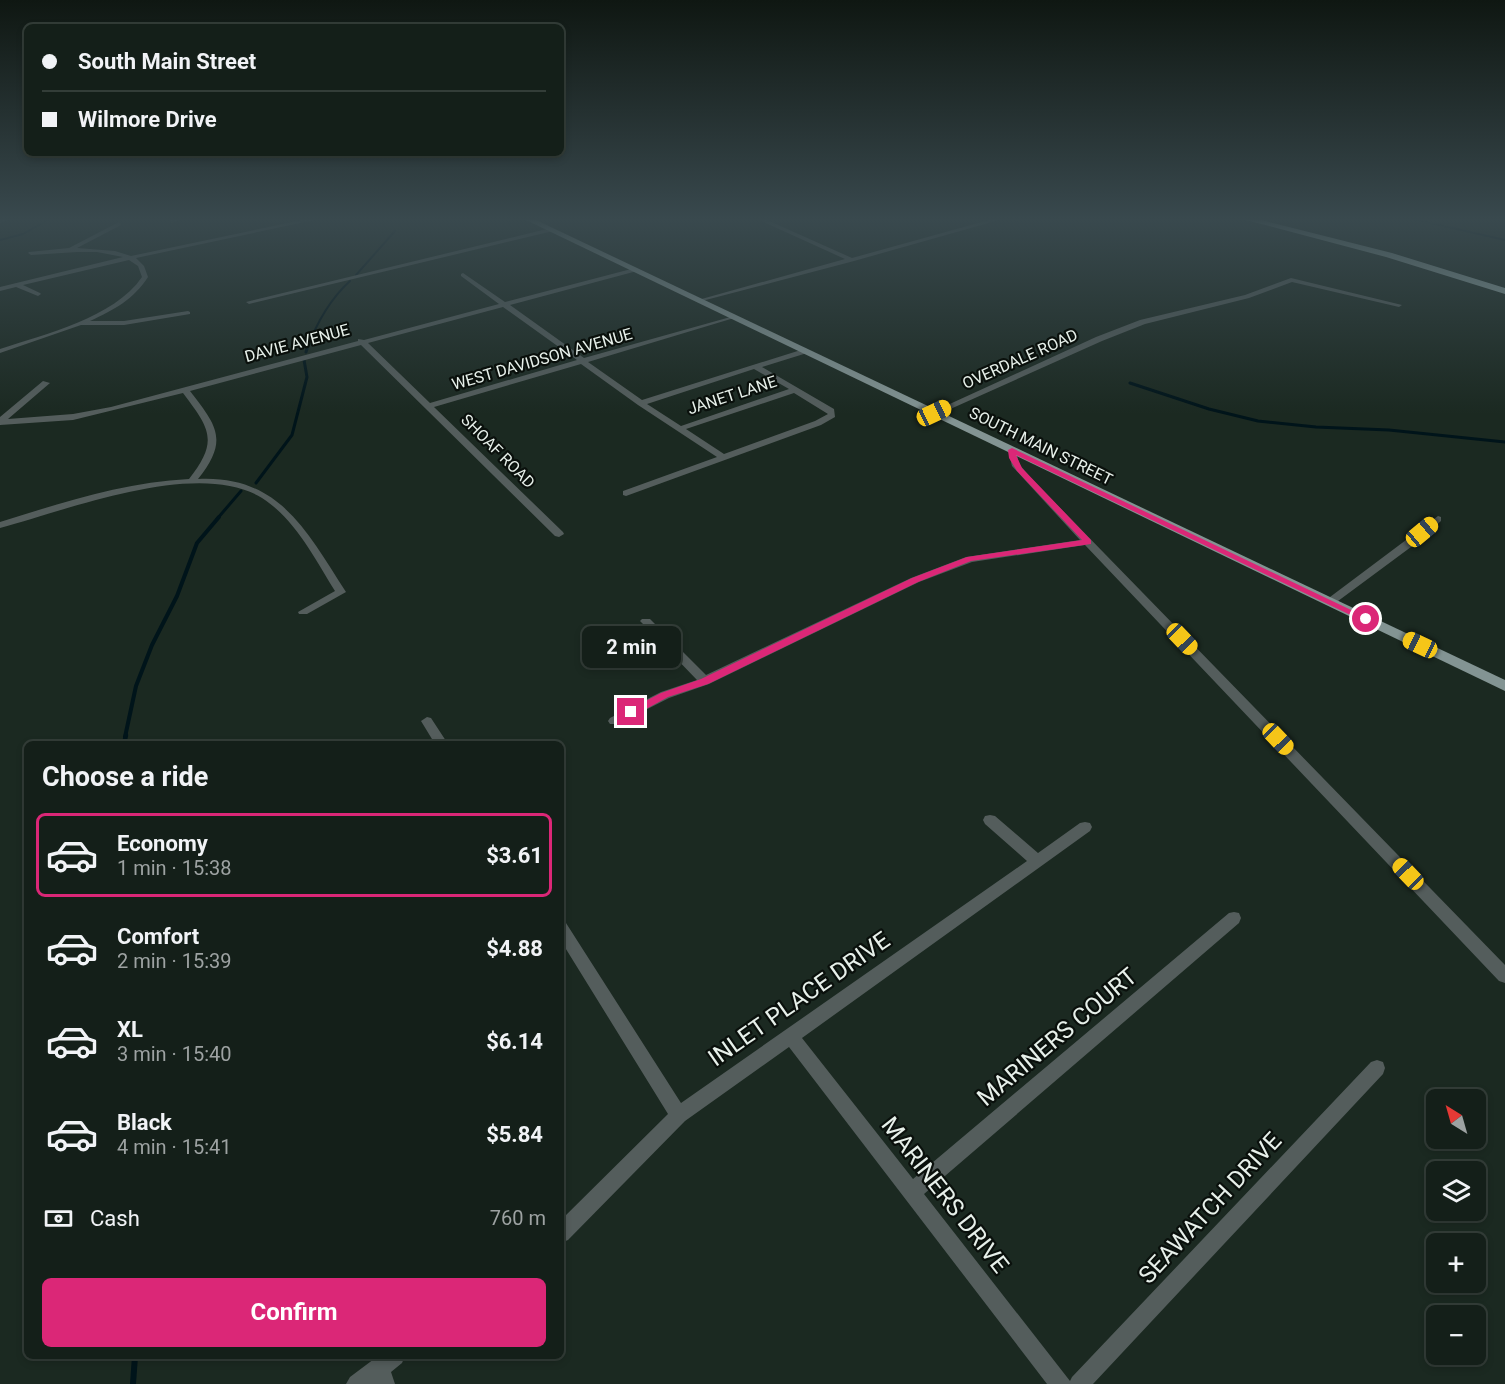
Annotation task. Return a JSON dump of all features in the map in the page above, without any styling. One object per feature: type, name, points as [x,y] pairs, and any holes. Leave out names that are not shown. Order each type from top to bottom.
[{"type":"highway","points":[[1484,285],[1505,291]]},
{"type":"main road","name":"SOUTH MAIN STREET","points":[[666,285],[1505,686]]},
{"type":"street","points":[[0,289],[18,285],[38,294]]},
{"type":"street","points":[[0,351],[79,323],[120,303],[140,288],[141,285]]},
{"type":"street","points":[[249,302],[322,285]]},
{"type":"street","points":[[478,285],[640,403],[716,454],[725,457]]},
{"type":"street","name":"DAVIE AVENUE","points":[[0,421],[73,417],[581,285]]},
{"type":"street","points":[[700,301],[761,285]]},
{"type":"street","name":"OVERDALE ROAD","points":[[934,413],[1099,339],[1143,322],[1247,297],[1279,285]]},
{"type":"street","name":"OVERDALE ROAD","points":[[1311,285],[1399,305]]},
{"type":"street","points":[[79,323],[131,322],[188,313]]},
{"type":"street","name":"WEST DAVIDSON AVENUE","points":[[429,406],[732,317]]},
{"type":"street","name":"SHOAF ROAD","points":[[361,341],[559,534]]},
{"type":"street","points":[[640,403],[804,351]]},
{"type":"street","points":[[626,493],[818,423],[832,415],[831,411],[756,366]]},
{"type":"street","points":[[0,421],[46,383]]},
{"type":"street","points":[[184,389],[212,430],[213,451],[205,466],[192,481]]},
{"type":"street","name":"JANET LANE","points":[[679,429],[795,390]]},
{"type":"street","points":[[1012,450],[1012,458],[1019,470],[1505,976]]},
{"type":"street","points":[[0,525],[104,495],[164,483],[192,481],[239,486],[260,492],[292,521],[341,592],[303,612]]},
{"type":"street","points":[[1330,602],[1438,519]]},
{"type":"street","points":[[615,721],[665,695],[705,681],[915,580],[970,559],[1088,542]]},
{"type":"street","points":[[646,621],[705,681]]},
{"type":"street","points":[[427,721],[440,741]]},
{"type":"street","points":[[990,820],[1037,861]]},
{"type":"street","name":"INLET PLACE DRIVE","points":[[564,1230],[679,1115],[1085,827]]},
{"type":"street","name":"MARINERS COURT","points":[[912,1193],[1234,918]]},
{"type":"street","points":[[564,933],[679,1115]]},
{"type":"street","name":"MARINERS DRIVE","points":[[791,1037],[1060,1384]]},
{"type":"street","name":"SEAWATCH DRIVE","points":[[1079,1384],[1377,1068]]},
{"type":"street","points":[[357,1384],[386,1369]]},
{"type":"waterway","points":[[306,351],[324,313],[347,285]]},
{"type":"waterway","points":[[256,483],[292,435],[307,377],[304,360]]},
{"type":"waterway","points":[[1130,383],[1209,409],[1258,421],[1316,427],[1389,430],[1505,442]]},
{"type":"waterway","points":[[217,519],[241,491]]},
{"type":"waterway","points":[[125,737],[136,686],[152,645],[177,596],[197,543],[219,517]]},
{"type":"waterway","points":[[125,741],[126,735]]},
{"type":"waterway","points":[[133,1384],[135,1359]]},
{"type":"route","points":[[631,712],[665,695],[705,681],[915,580],[970,559],[1018,550],[1088,542],[1019,470],[1012,458],[1012,450],[1366,619]]}]
